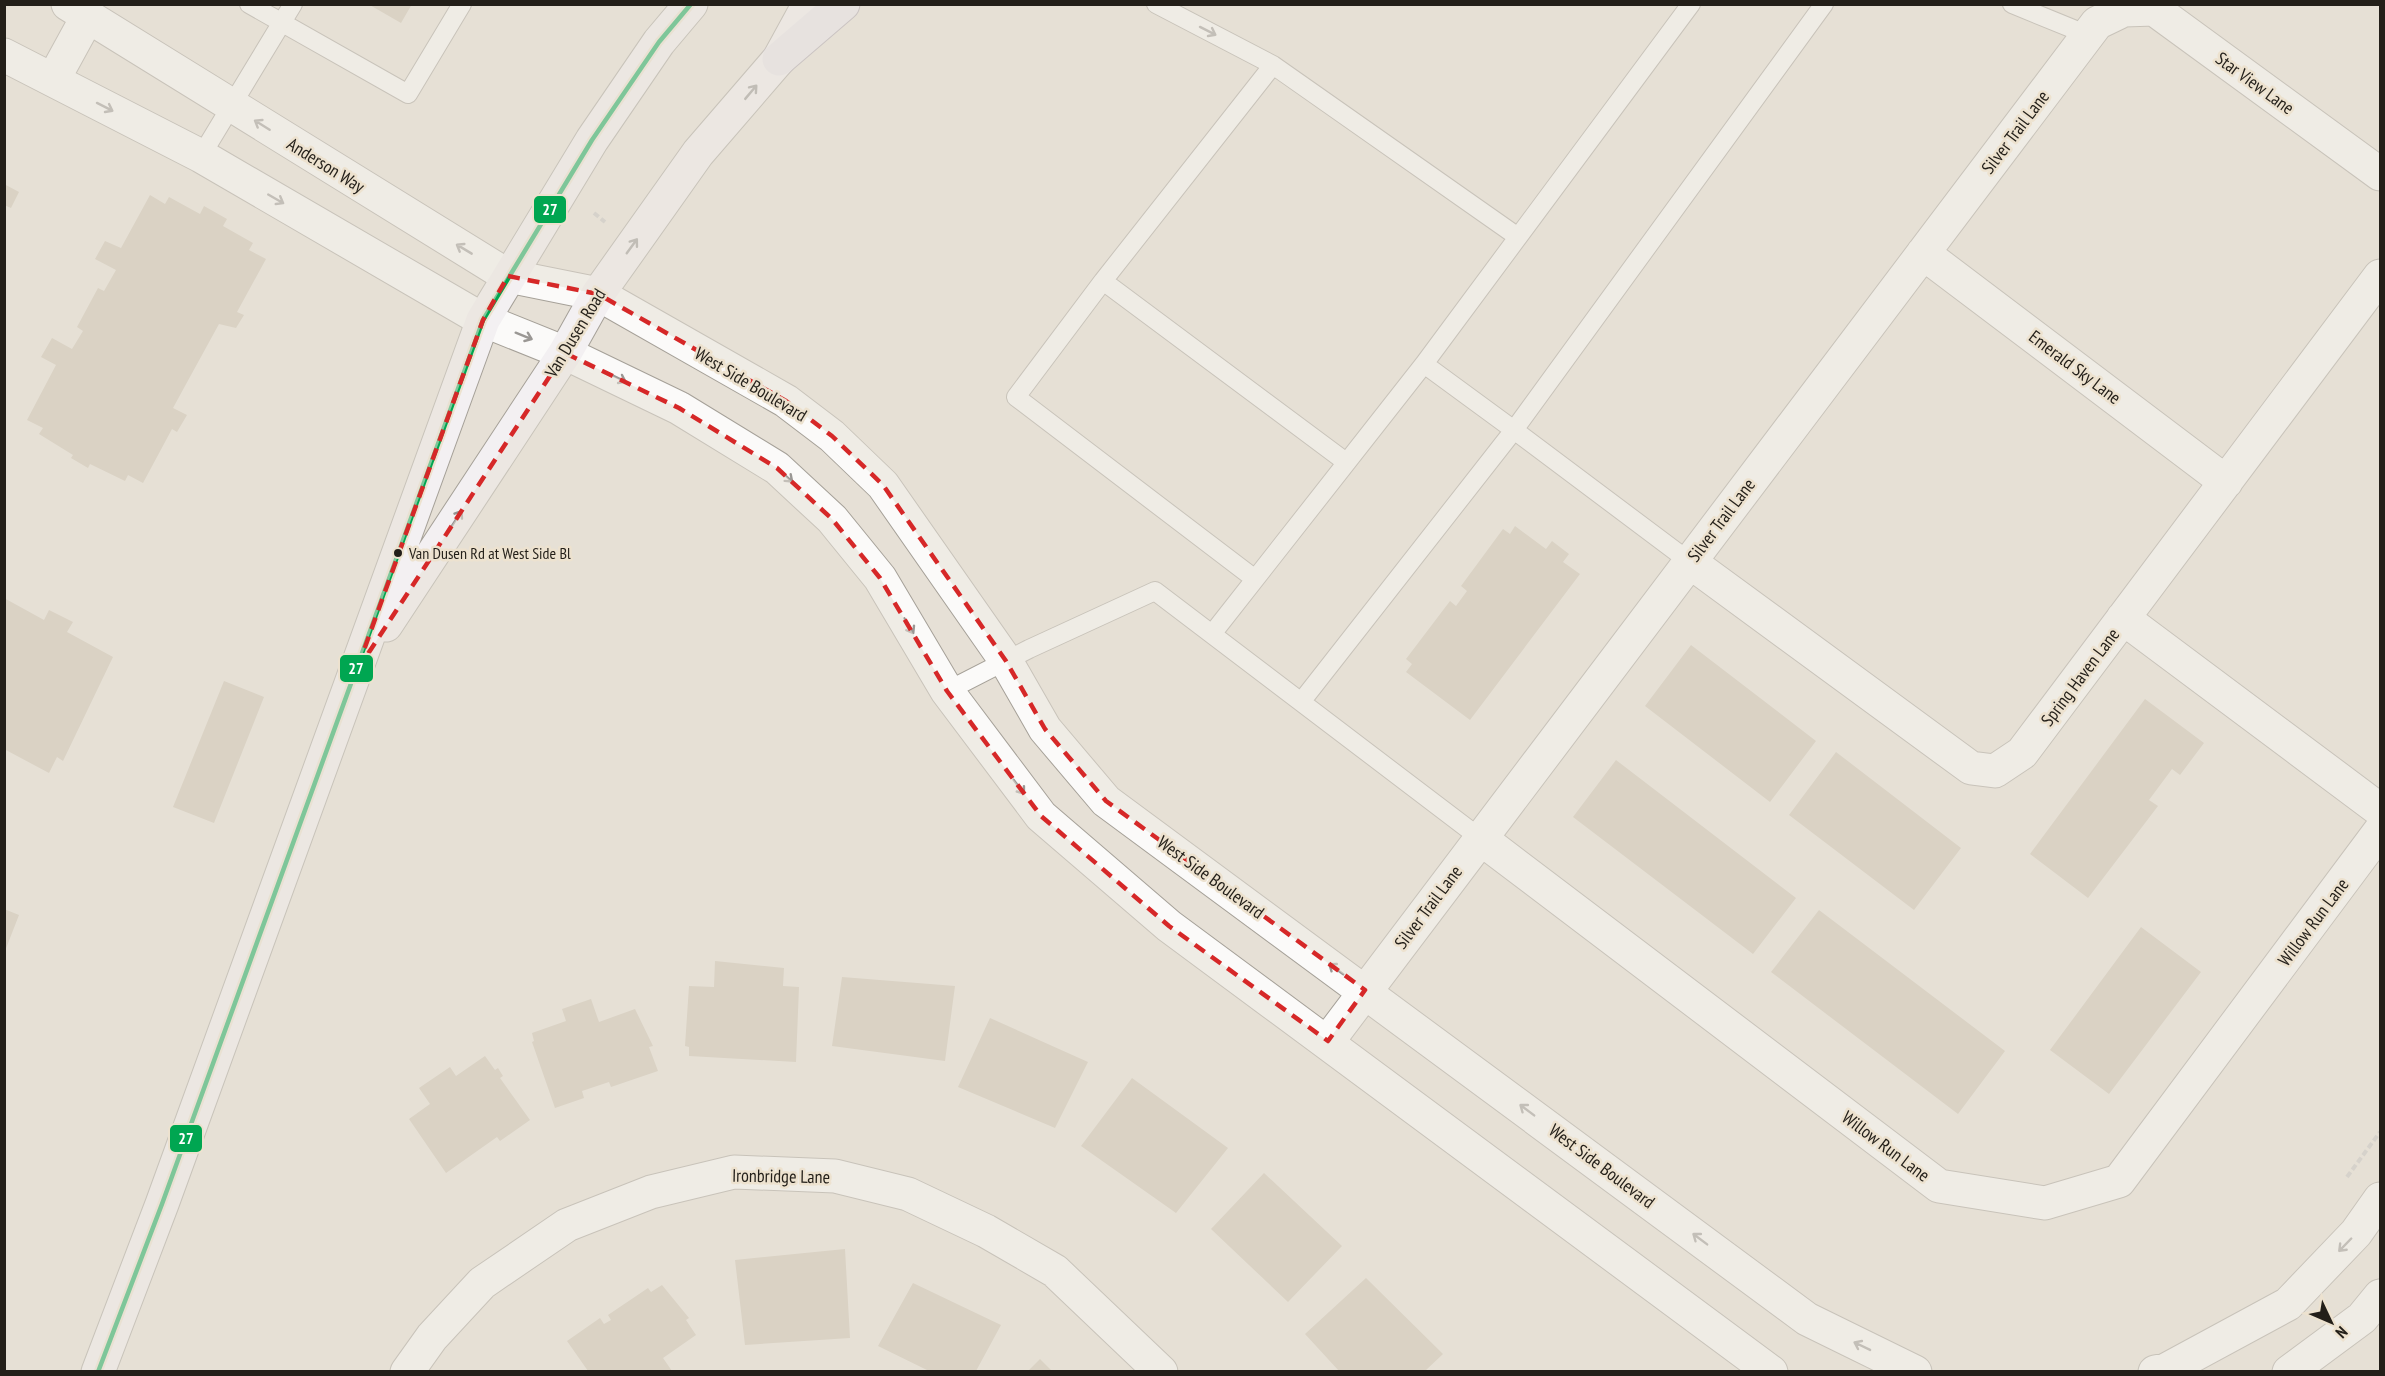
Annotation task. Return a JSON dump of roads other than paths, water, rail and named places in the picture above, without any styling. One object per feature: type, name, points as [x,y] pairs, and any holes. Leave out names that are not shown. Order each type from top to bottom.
[{"type":"main road","name":"Van Dusen Road","points":[[98,1371],[356,672],[483,320],[592,140],[659,42],[691,4]]},
{"type":"main road","name":"Van Dusen Road","points":[[356,672],[565,353],[598,294],[698,153],[779,59],[809,4]]},
{"type":"main road","points":[[779,59],[843,4]]},
{"type":"street","name":"Star View Lane","points":[[2124,10],[2154,9],[2172,12],[2380,174]]},
{"type":"street","name":"Anderson Way","points":[[78,10],[508,276],[598,294]]},
{"type":"street","points":[[53,80],[78,10]]},
{"type":"street","name":"Silver Trail Lane","points":[[1328,1041],[2097,23],[2124,10]]},
{"type":"street","points":[[4,55],[201,156],[483,320],[565,353],[679,408],[777,468],[832,519],[880,578],[947,691],[1041,816],[1169,926],[1328,1041],[1771,1371]]},
{"type":"street","name":"Emerald Sky Lane","points":[[1923,253],[2226,482]]},
{"type":"street","name":"Spring Haven Lane","points":[[1690,562],[1971,768],[1995,771],[2022,753],[2380,276]]},
{"type":"street","name":"West Side Boulevard","points":[[598,294],[786,401],[832,436],[883,485],[1006,661],[1045,729],[1106,801],[1808,1319],[1915,1371]]},
{"type":"street","points":[[2123,618],[2380,810]]},
{"type":"street","name":"Willow Run Lane","points":[[1480,838],[1939,1186],[2045,1203],[2120,1181],[2380,831]]},
{"type":"street","name":"Ironbridge Lane","points":[[407,1371],[432,1337],[483,1283],[567,1225],[651,1192],[734,1172],[835,1176],[908,1194],[986,1231],[1055,1271],[1161,1371]]},
{"type":"street","points":[[2163,1371],[2288,1304],[2356,1233],[2380,1199]]},
{"type":"street","points":[[2289,1371],[2362,1318],[2380,1296]]},
{"type":"lane","points":[[249,4],[408,94],[462,4]]},
{"type":"lane","points":[[201,156],[293,4]]},
{"type":"lane","points":[[1156,4],[1273,65],[1518,237]]},
{"type":"lane","points":[[1212,634],[1424,364],[1691,4]]},
{"type":"lane","points":[[1301,702],[1514,429],[1824,4]]},
{"type":"lane","points":[[2012,4],[2088,35]]},
{"type":"lane","points":[[1255,579],[1016,397],[1103,281],[1273,65]]},
{"type":"lane","points":[[1103,281],[1346,462]]},
{"type":"lane","points":[[1424,364],[1690,562]]},
{"type":"lane","points":[[947,691],[1155,591],[1480,838]]},
{"type":"place","name":"Van Dusen Rd at West Side Bl","points":[[398,553]]}]
